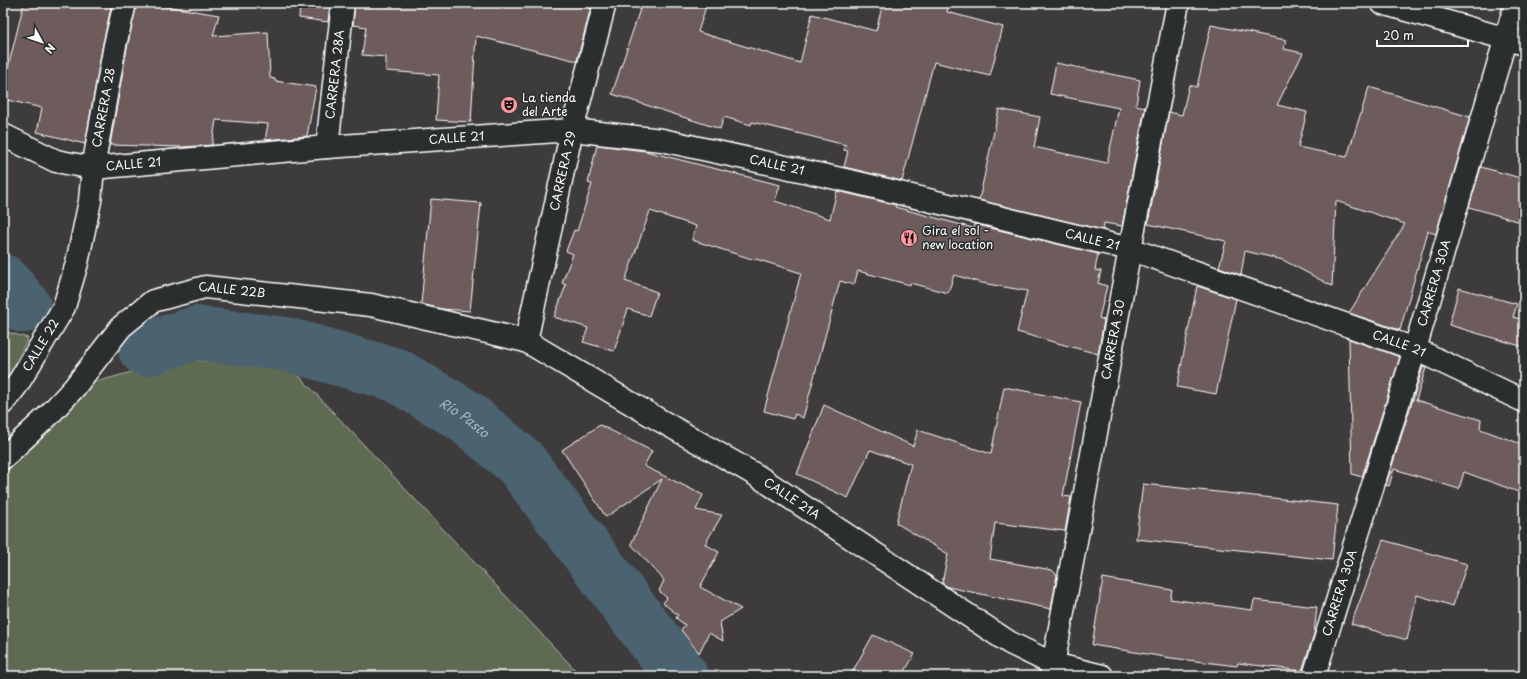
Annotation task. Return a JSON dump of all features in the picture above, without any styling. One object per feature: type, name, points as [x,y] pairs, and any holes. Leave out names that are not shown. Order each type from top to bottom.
[{"type":"main road","name":"CARRERA 28","points":[[64,307],[77,263],[90,200],[93,168],[115,44],[125,3]]},
{"type":"main road","name":"CARRERA 28A","points":[[327,147],[343,3]]},
{"type":"main road","name":"CARRERA 29","points":[[526,341],[572,130],[605,3]]},
{"type":"main road","name":"CARRERA 30","points":[[1052,670],[1130,249],[1178,3]]},
{"type":"main road","points":[[1382,3],[1515,41]]},
{"type":"main road","name":"CARRERA 30A","points":[[1314,676],[1415,349],[1515,41],[1516,3]]},
{"type":"main road","name":"CALLE 21","points":[[3,135],[56,161],[93,168],[327,147],[572,130],[662,140],[854,182],[1130,249],[1415,349],[1524,401]]},
{"type":"main road","name":"CALLE 22B","points":[[3,458],[49,415],[74,388],[121,327],[153,301],[205,287],[371,305],[526,341]]},
{"type":"main road","name":"CALLE 22","points":[[3,403],[17,386],[64,307]]},
{"type":"main road","name":"CALLE 21A","points":[[526,341],[756,475],[1052,670],[1102,676]]},
{"type":"green space","points":[[3,331],[28,338],[8,379],[3,384]]},
{"type":"green space","points":[[175,360],[287,363],[581,676],[3,676],[3,457],[74,388]]},
{"type":"building","points":[[24,3],[112,3],[103,43],[85,144],[37,132],[42,108],[3,99],[3,88]]},
{"type":"building","points":[[137,3],[146,3],[219,15],[213,36],[268,32],[270,78],[275,79],[275,81],[316,87],[307,136],[265,140],[268,124],[216,120],[212,145],[182,147],[110,145],[127,48]]},
{"type":"building","points":[[300,3],[330,3],[328,22],[299,18]]},
{"type":"building","points":[[355,3],[592,3],[577,61],[476,36],[471,122],[436,120],[439,75],[386,71],[386,57],[362,55],[366,27],[353,25]]},
{"type":"building","points":[[642,3],[707,3],[698,32],[800,63],[812,14],[876,31],[883,3],[949,3],[947,12],[1003,27],[990,76],[934,62],[902,181],[844,167],[848,151],[844,150],[846,145],[752,122],[751,125],[724,117],[720,129],[612,94]]},
{"type":"building","points":[[1211,25],[1286,40],[1284,49],[1303,53],[1277,105],[1307,112],[1298,147],[1347,157],[1369,87],[1470,117],[1436,234],[1428,231],[1400,330],[1349,313],[1405,224],[1336,201],[1332,286],[1283,260],[1245,251],[1241,275],[1219,267],[1226,241],[1148,224],[1169,112],[1182,115],[1189,85],[1197,87]]},
{"type":"building","points":[[1056,63],[1140,80],[1136,105],[1145,107],[1122,226],[1104,223],[1103,230],[979,200],[999,109],[1040,117],[1034,147],[1107,163],[1119,108],[1050,94]]},
{"type":"building","points":[[597,145],[645,151],[780,185],[775,201],[830,219],[837,191],[896,205],[895,207],[973,228],[974,224],[1098,254],[1095,270],[1101,271],[1098,283],[1107,286],[1099,318],[1104,320],[1098,354],[1017,332],[1027,291],[982,283],[954,275],[948,293],[910,283],[910,285],[858,271],[854,285],[840,281],[803,418],[795,414],[793,419],[764,411],[801,273],[692,240],[696,226],[650,211],[625,281],[657,292],[649,316],[628,309],[614,351],[583,342],[588,328],[554,317],[566,285],[562,283],[573,254],[566,251],[574,230],[577,231],[592,184],[588,183]]},
{"type":"building","points":[[1481,167],[1524,179],[1524,223],[1469,207]]},
{"type":"building","points":[[431,199],[481,203],[470,311],[442,309],[421,304]]},
{"type":"building","points":[[1197,286],[1236,299],[1216,394],[1177,387]]},
{"type":"building","points":[[1459,288],[1517,304],[1513,317],[1524,320],[1524,347],[1449,325]]},
{"type":"building","points":[[1349,339],[1400,357],[1362,477],[1352,474]]},
{"type":"building","points":[[1423,367],[1426,368],[1416,400],[1481,420],[1480,429],[1524,445],[1524,494],[1464,472],[1459,489],[1394,469],[1389,486],[1386,485]]},
{"type":"building","points":[[1004,387],[1081,402],[1063,496],[1071,497],[1065,531],[995,523],[990,559],[1052,570],[1057,575],[1051,609],[948,587],[942,583],[948,554],[896,523],[911,464],[870,450],[848,498],[797,474],[824,405],[913,446],[918,430],[991,454]]},
{"type":"building","points":[[600,425],[652,451],[644,466],[703,495],[696,510],[722,515],[705,544],[719,552],[700,587],[741,609],[720,622],[723,641],[709,633],[699,653],[681,630],[685,625],[676,618],[678,615],[663,603],[667,598],[659,591],[664,580],[631,544],[662,479],[606,517],[562,450]]},
{"type":"building","points":[[1143,484],[1338,505],[1332,560],[1136,539]]},
{"type":"building","points":[[1383,540],[1467,564],[1453,606],[1417,595],[1407,640],[1351,624]]},
{"type":"building","points":[[1103,578],[1172,590],[1170,599],[1252,610],[1254,600],[1317,607],[1314,634],[1302,671],[1238,663],[1237,666],[1171,658],[1092,645]]},
{"type":"building","points":[[873,635],[915,654],[902,676],[850,676]]},
{"type":"waterway","name":"Río Pasto","points":[[3,281],[24,306]]},
{"type":"waterway","name":"Río Pasto","points":[[145,349],[196,333],[286,344],[396,375],[465,416],[520,462],[681,676]]},
{"type":"place","name":"La tienda del Arte","points":[[509,105]]},
{"type":"place","name":"Gira el sol - new location","points":[[909,238]]}]
